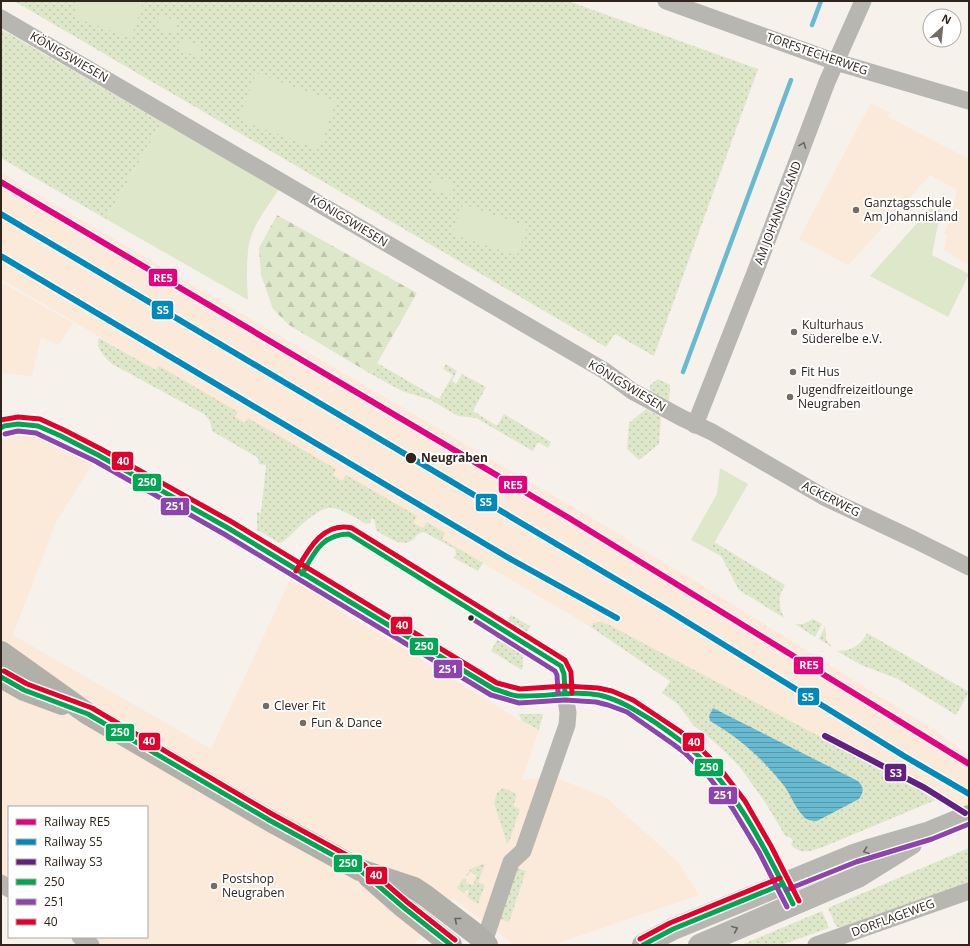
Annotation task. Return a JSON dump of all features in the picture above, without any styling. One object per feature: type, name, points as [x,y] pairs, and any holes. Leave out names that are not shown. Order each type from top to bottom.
[{"type":"main road","points":[[1,652],[88,714],[269,820],[360,870],[414,888],[439,905],[485,944]]},
{"type":"main road","points":[[1,677],[24,690],[88,714]]},
{"type":"main road","points":[[643,945],[673,928],[783,884],[872,849],[930,832],[969,816]]},
{"type":"main road","points":[[700,945],[858,877],[930,832]]},
{"type":"main road","points":[[360,870],[403,908],[451,945]]},
{"type":"street","name":"TORFSTECHERWEG","points":[[666,1],[836,62],[969,101]]},
{"type":"street","name":"AM JOHANNISLAND","points":[[695,425],[765,247],[827,82],[863,1]]},
{"type":"street","name":"KÖNIGSWIESEN","points":[[1,18],[605,371],[628,389],[695,425]]},
{"type":"street","points":[[1,428],[4,426],[18,424],[38,426],[98,455],[228,528],[494,689],[519,696],[565,693],[597,695],[620,701],[660,726],[690,748],[714,772],[739,805],[756,832],[793,904]]},
{"type":"street","name":"ACKERWEG","points":[[695,425],[712,432],[824,497],[916,540],[969,567]]},
{"type":"street","points":[[485,944],[511,862],[523,851],[567,725],[568,713],[565,693]]},
{"type":"street","name":"DORFLAGEWEG","points":[[816,945],[969,891]]},
{"type":"street","points":[[81,938],[91,945]]},
{"type":"shaded area","name":"Ganztagsschule Am Johannisland","points":[[871,103],[890,113],[888,117],[969,159],[969,265],[944,250],[947,235],[944,233],[951,218],[957,190],[930,175],[848,265],[799,239]]},
{"type":"shaded area","points":[[1,173],[624,537],[628,541],[700,584],[934,730],[969,755],[969,817],[918,787],[686,676],[591,627],[442,539],[424,532],[156,370],[1,279]]},
{"type":"shaded area","points":[[1,282],[73,323],[58,345],[41,337],[32,376],[1,373]]},
{"type":"shaded area","points":[[1,423],[28,425],[98,455],[56,522],[13,635],[211,749],[291,578],[333,602],[338,610],[521,721],[539,730],[522,780],[554,777],[607,798],[678,862],[699,895],[555,945],[514,945],[453,898],[414,945],[91,945],[81,938],[148,938],[148,806],[8,806],[8,888],[1,884]]},
{"type":"green space","points":[[14,1],[568,1],[758,69],[654,356],[615,334],[606,347]]},
{"type":"green space","points":[[78,1],[144,1],[131,38],[73,17]]},
{"type":"green space","points":[[161,15],[179,22],[174,34],[156,27]]},
{"type":"green space","points":[[1,29],[162,122],[106,219],[1,158]]},
{"type":"green space","points":[[182,39],[202,47],[198,57],[178,49]]},
{"type":"green space","points":[[256,73],[336,102],[319,149],[239,120]]},
{"type":"green space","points":[[162,122],[279,189],[254,229],[249,244],[247,258],[248,300],[106,219]]},
{"type":"green space","points":[[434,177],[454,184],[450,195],[430,188]]},
{"type":"green space","points":[[944,193],[932,255],[969,274],[948,317],[870,276]]},
{"type":"green space","points":[[463,204],[527,227],[517,256],[452,234]]},
{"type":"green space","points":[[277,215],[417,293],[371,374],[289,325],[273,309],[261,275],[259,248]]},
{"type":"green space","points":[[99,338],[156,370],[159,366],[238,412],[235,417],[245,423],[248,418],[336,469],[333,475],[342,481],[346,475],[417,516],[413,523],[423,528],[427,522],[445,533],[442,539],[483,563],[478,571],[454,558],[456,554],[455,549],[424,532],[417,535],[411,541],[402,543],[398,542],[377,531],[374,519],[371,519],[370,523],[366,524],[337,509],[330,508],[316,513],[280,543],[257,530],[257,512],[261,513],[266,465],[259,464],[258,458],[212,431],[210,421],[204,414],[112,364],[98,345]]},
{"type":"green space","points":[[377,363],[439,399],[453,375],[443,369],[446,364],[457,371],[452,381],[456,384],[462,374],[486,387],[473,411],[497,426],[504,414],[551,442],[548,448],[538,442],[533,451],[476,418],[458,416],[431,400],[402,391],[371,374]]},
{"type":"green space","points":[[658,379],[670,385],[669,400],[662,402],[650,396],[650,385]]},
{"type":"green space","points":[[646,409],[661,417],[659,444],[639,460],[627,449],[629,423]]},
{"type":"green space","points":[[720,468],[748,484],[710,550],[691,540],[717,494]]},
{"type":"green space","points":[[714,542],[785,585],[780,597],[781,609],[784,618],[739,590],[721,556],[710,550]]},
{"type":"green space","points":[[511,615],[530,626],[526,635],[506,623]]},
{"type":"green space","points":[[813,619],[822,624],[815,637],[795,624],[803,624]]},
{"type":"green space","points":[[601,622],[609,625],[938,799],[823,847],[810,851],[802,851],[795,848],[791,845],[793,841],[790,837],[786,837],[765,802],[739,766],[722,749],[693,725],[678,704],[662,693],[670,681],[591,627],[593,623]],"holes":[[[713,708],[858,781],[803,817],[779,778],[762,759],[742,742],[710,721],[709,716]]]},
{"type":"green space","points":[[825,626],[826,639],[832,647],[819,639]]},
{"type":"green space","points":[[496,633],[514,643],[521,650],[523,662],[522,670],[491,651],[498,638],[495,636]]},
{"type":"green space","points":[[867,633],[969,692],[956,715],[898,679],[861,665],[837,651],[847,650],[859,644]]},
{"type":"green space","points":[[543,714],[539,730],[522,721],[519,715]]},
{"type":"green space","points":[[503,788],[517,795],[513,806],[520,809],[509,842],[507,843],[494,803],[497,793]]},
{"type":"green space","points":[[969,848],[969,885],[842,929],[836,926],[828,908]]},
{"type":"green space","points":[[485,864],[478,882],[485,885],[478,904],[467,897],[469,891],[466,889],[464,894],[457,888],[463,878],[467,879],[465,883],[473,885],[477,875],[470,872],[468,876],[466,875],[471,869]]},
{"type":"green space","points":[[515,867],[526,871],[509,922],[497,918]]},
{"type":"green space","points":[[822,911],[829,928],[781,945],[741,945]]},
{"type":"water","points":[[713,708],[858,781],[862,787],[861,796],[859,799],[817,821],[806,818],[798,809],[785,787],[769,768],[741,742],[710,721],[709,716]]},
{"type":"waterway","points":[[812,25],[821,1]]},
{"type":"waterway","points":[[683,372],[791,80]]},
{"type":"rail line","name":"RE5","points":[[1,182],[569,518],[969,764]]},
{"type":"rail line","name":"S5","points":[[1,214],[666,609],[904,756],[969,794]]},
{"type":"rail line","name":"S5","points":[[1,256],[507,557],[617,618]]},
{"type":"rail line","name":"S3","points":[[825,736],[925,788],[965,813]]},
{"type":"transit line","name":"40","points":[[1,420],[18,417],[40,419],[101,449],[232,522],[497,683],[520,689],[565,686],[598,688],[612,691],[633,700],[681,732],[695,743],[719,767],[745,801],[771,846],[799,901]]},
{"type":"transit line","name":"250","points":[[1,428],[4,426],[18,424],[38,426],[98,455],[228,528],[494,689],[517,696],[570,693],[599,695],[615,700],[635,710],[656,723],[690,748],[722,782],[749,821],[793,904]]},
{"type":"transit line","name":"251","points":[[5,434],[18,431],[36,433],[95,461],[224,534],[491,695],[519,703],[565,700],[596,702],[627,712],[685,753],[709,777],[733,809],[759,852],[787,907]]},
{"type":"transit line","name":"40","points":[[296,571],[311,546],[325,533],[342,527],[352,528],[565,660],[571,672],[572,693]]},
{"type":"transit line","name":"250","points":[[302,574],[315,552],[325,541],[332,537],[349,534],[561,666],[564,674],[565,693]]},
{"type":"transit line","name":"251","points":[[471,618],[555,671],[557,675],[558,693]]},
{"type":"transit line","name":"40","points":[[4,671],[27,684],[92,708],[272,814],[363,864],[407,902],[455,940]]},
{"type":"transit line","name":"250","points":[[1,677],[24,690],[88,714],[269,820],[360,870],[403,907],[451,945]]},
{"type":"transit line","name":"251","points":[[786,890],[856,862],[932,839],[969,824]]},
{"type":"transit line","name":"40","points":[[640,939],[670,923],[780,878]]},
{"type":"transit line","name":"250","points":[[643,945],[673,929],[783,884]]},
{"type":"place","name":"Ganztagsschule Am Johannisland","points":[[856,210]]},
{"type":"place","name":"Kulturhaus Süderelbe e.V.","points":[[794,332]]},
{"type":"place","name":"Fit Hus","points":[[793,372]]},
{"type":"place","name":"Jugendfreizeitlounge Neugraben","points":[[790,397]]},
{"type":"place","name":"Neugraben","points":[[411,458]]},
{"type":"place","name":"Clever Fit","points":[[266,706]]},
{"type":"place","name":"Fun & Dance","points":[[303,723]]},
{"type":"place","name":"Postshop Neugraben","points":[[214,886]]}]
